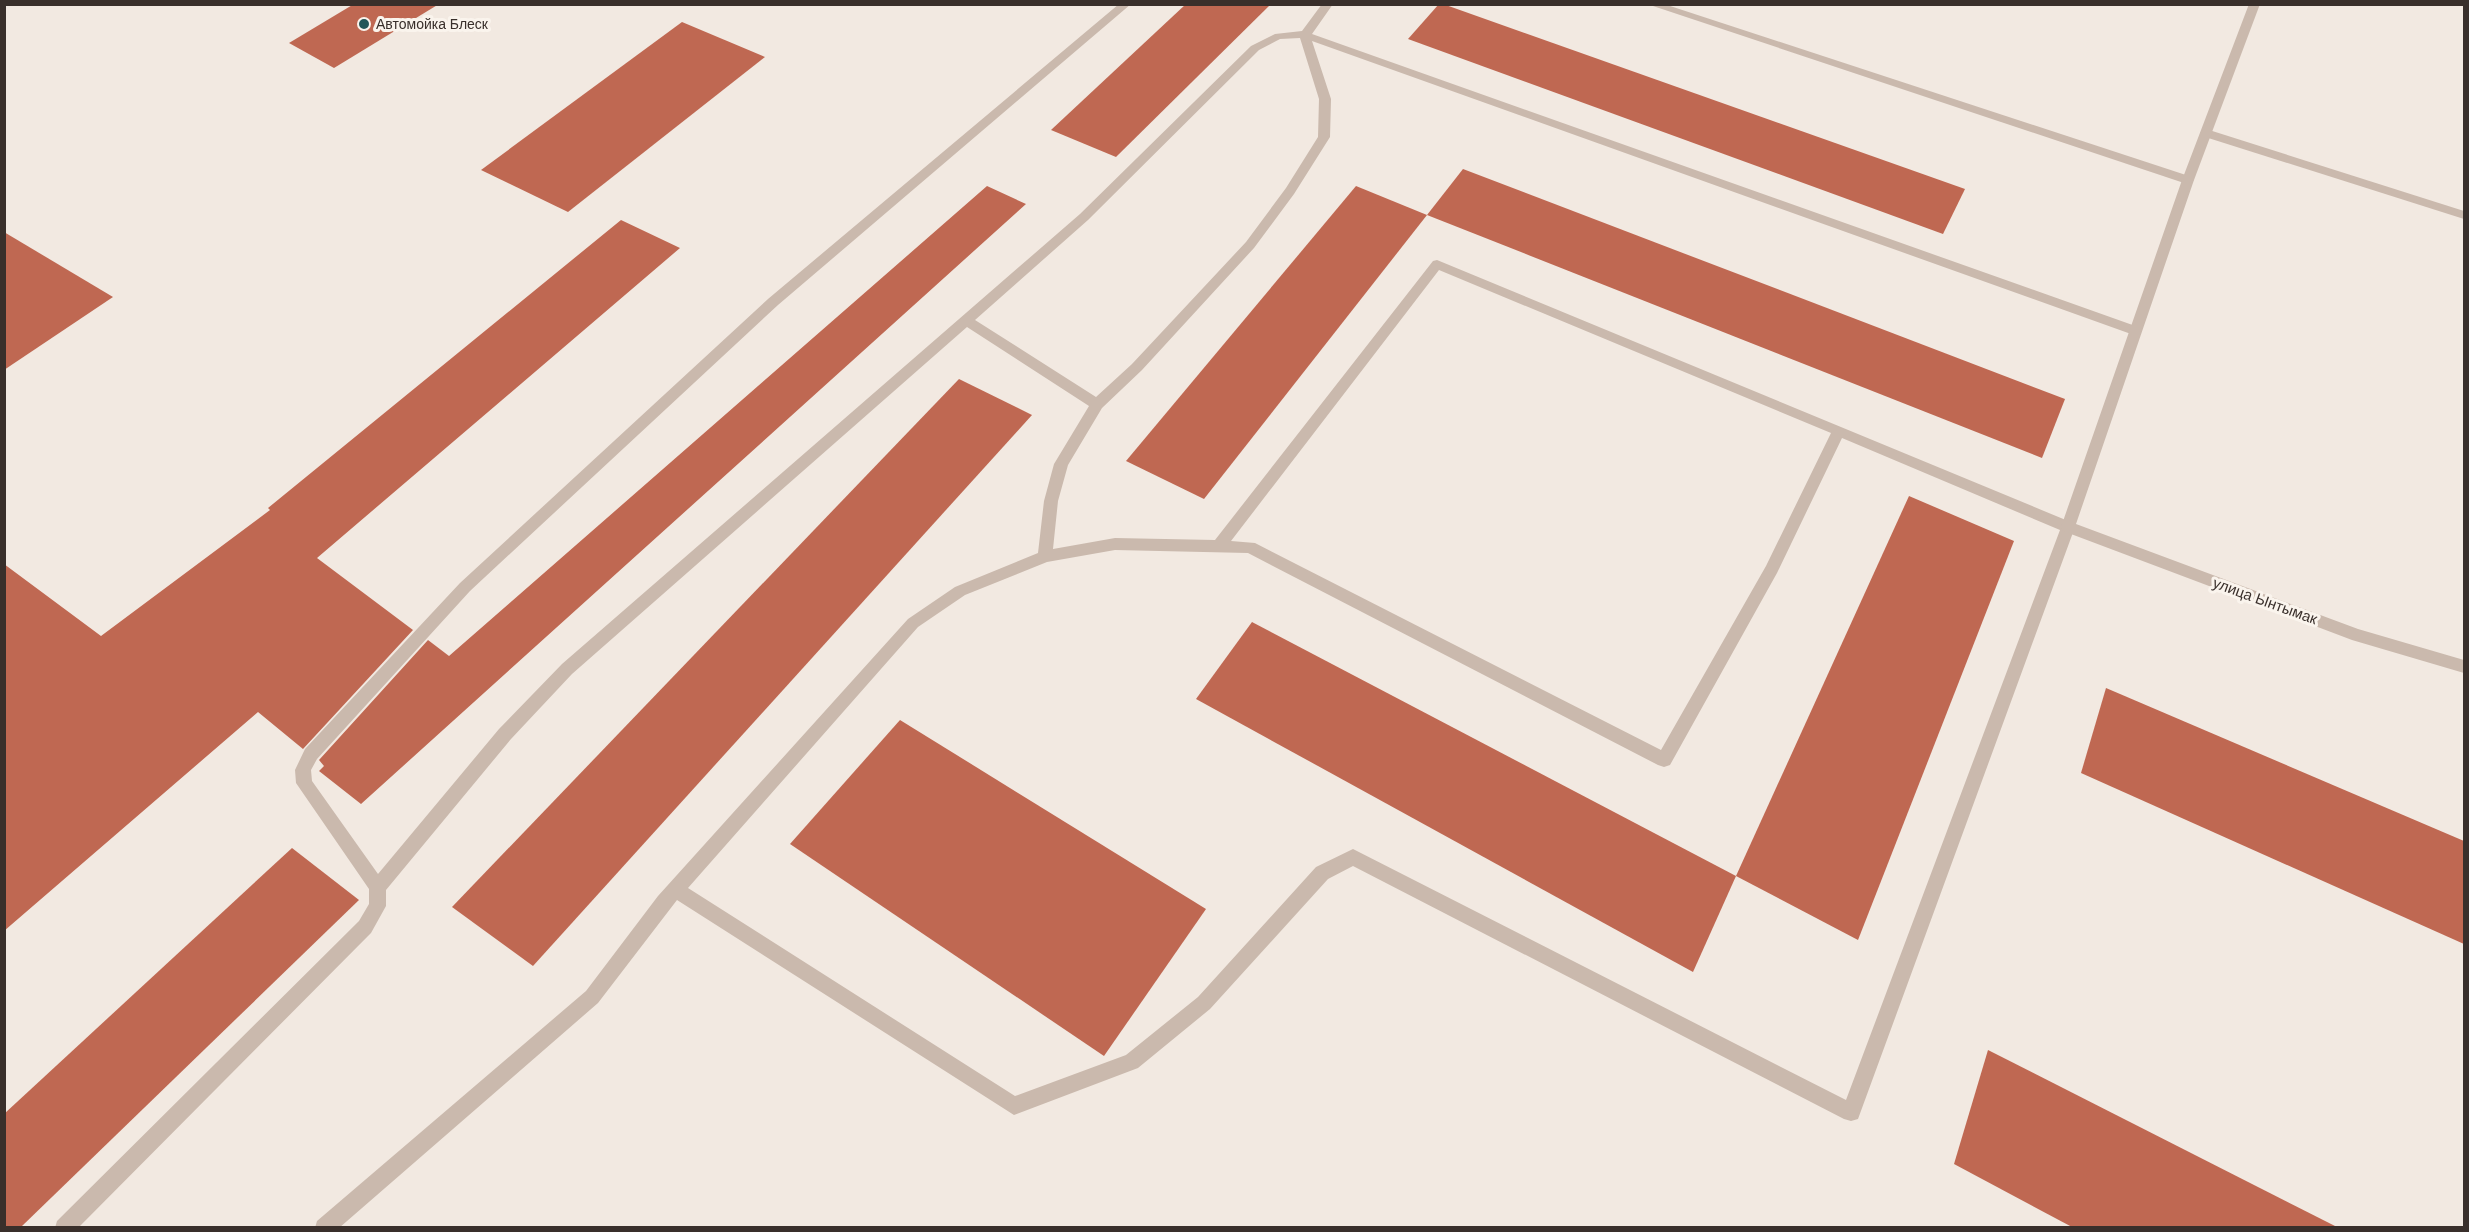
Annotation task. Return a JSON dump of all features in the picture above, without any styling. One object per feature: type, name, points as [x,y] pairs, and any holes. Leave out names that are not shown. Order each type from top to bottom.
[{"type":"street","points":[[378,887],[304,783],[303,770],[311,754],[465,587],[773,302],[1126,4]]},
{"type":"street","points":[[1305,35],[1328,4]]},
{"type":"street","points":[[1653,4],[2188,180]]},
{"type":"street","points":[[676,890],[1014,1106],[1132,1062],[1204,1003],[1322,873],[1353,857],[1851,1112],[2068,527],[2188,180],[2255,4]]},
{"type":"street","points":[[64,1227],[365,927],[377,906],[378,887],[505,734],[567,669],[1084,217],[1255,48],[1267,39],[1283,32],[1305,35],[2136,331]]},
{"type":"street","points":[[1045,556],[1051,501],[1062,464],[1097,404],[1137,367],[1250,245],[1290,191],[1324,137],[1325,99],[1305,35]]},
{"type":"street","points":[[2206,133],[2464,215]]},
{"type":"street","name":"улица Ынтымак","points":[[1217,548],[1437,264],[2068,527],[2357,635],[2464,666]]},
{"type":"street","points":[[966,320],[1097,404]]},
{"type":"street","points":[[324,1227],[592,997],[676,890],[913,623],[960,591],[1045,556],[1115,544],[1250,547],[1664,760],[1772,570],[1839,431]]},
{"type":"building","name":"Автомойка Блеск","points":[[354,4],[439,4],[334,68],[289,43]]},
{"type":"building","points":[[1186,4],[1271,4],[1116,157],[1051,130]]},
{"type":"building","points":[[1439,4],[1965,189],[1943,234],[1408,39]]},
{"type":"building","points":[[682,22],[765,57],[568,212],[481,170]]},
{"type":"building","points":[[1463,169],[2065,399],[2042,458],[1427,215]]},
{"type":"building","points":[[987,186],[1026,204],[361,804],[319,771],[324,766],[319,760],[428,640],[449,656]]},
{"type":"building","points":[[1356,186],[1427,215],[1204,499],[1126,461]]},
{"type":"building","points":[[621,220],[680,248],[317,558],[413,630],[303,749],[258,712],[4,931],[4,564],[101,636],[270,510],[268,508]]},
{"type":"building","points":[[4,232],[113,297],[4,370]]},
{"type":"building","points":[[959,379],[1032,415],[533,966],[452,907]]},
{"type":"building","points":[[1909,496],[2014,541],[1858,940],[1736,876]]},
{"type":"building","points":[[1252,622],[1736,876],[1693,972],[1196,699]]},
{"type":"building","points":[[2106,688],[2464,841],[2464,944],[2081,773]]},
{"type":"building","points":[[900,720],[1206,909],[1104,1056],[790,844]]},
{"type":"building","points":[[292,848],[359,900],[21,1227],[4,1227],[4,1114]]},
{"type":"building","points":[[1988,1050],[2337,1227],[2072,1227],[1954,1164]]},
{"type":"place","name":"Автомойка Блеск","points":[[364,24]]}]
